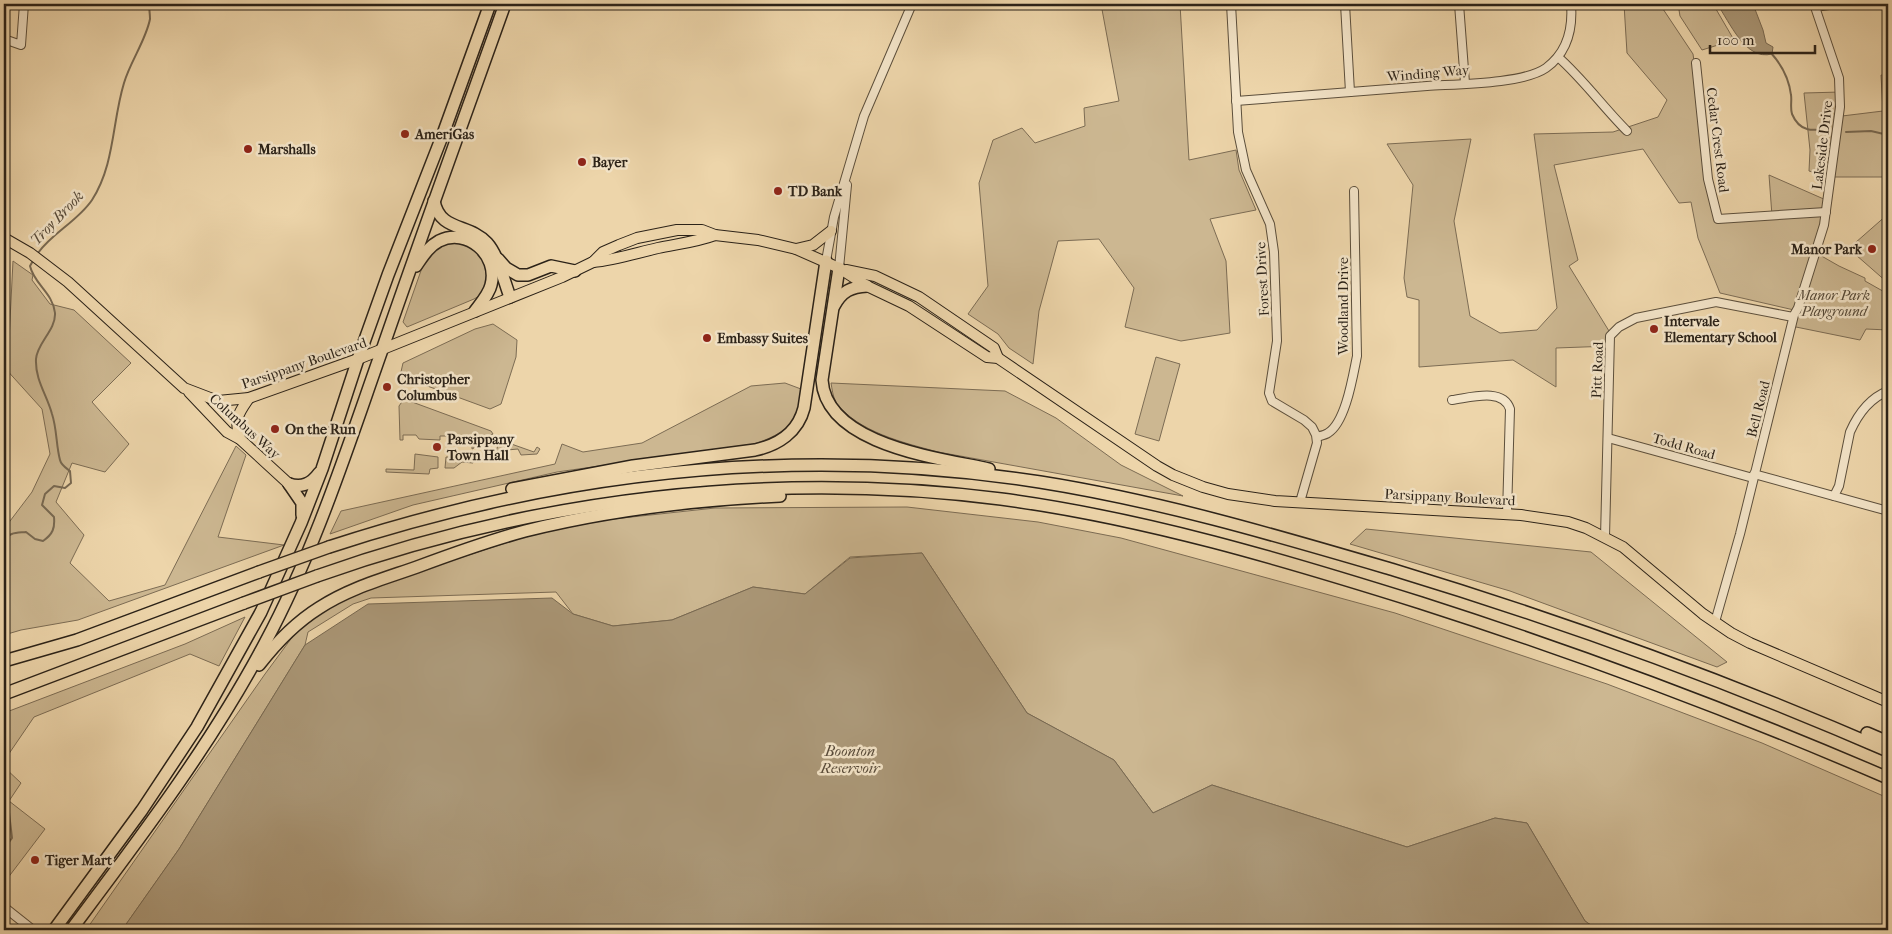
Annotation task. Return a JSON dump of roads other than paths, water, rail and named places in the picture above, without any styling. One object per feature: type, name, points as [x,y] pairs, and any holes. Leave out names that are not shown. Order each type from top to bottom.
[{"type":"highway","points":[[54,930],[142,810],[198,727],[261,612],[301,523],[322,469],[358,359],[490,4]]},
{"type":"highway","points":[[227,708],[265,643],[301,570],[356,424],[505,4]]},
{"type":"highway","points":[[434,202],[435,208],[443,220],[477,234],[485,240],[506,268],[518,275],[528,275],[551,266],[575,271]]},
{"type":"highway","points":[[403,290],[429,248],[446,239],[464,238],[481,248],[491,269],[490,288],[476,311]]},
{"type":"highway","points":[[492,250],[510,297]]},
{"type":"highway","points":[[4,662],[76,640],[329,547],[436,509],[480,496],[556,479],[633,466],[755,450],[778,442],[795,427],[804,408],[826,261]]},
{"type":"highway","points":[[839,268],[822,373],[822,386],[830,406],[847,424],[871,438],[910,451],[1224,522],[1409,575],[1608,641],[1770,702],[1888,751]]},
{"type":"highway","points":[[832,310],[840,297],[848,289],[867,286]]},
{"type":"highway","points":[[329,547],[400,524],[492,501],[588,483],[683,471],[780,466],[877,466],[981,475],[1068,487]]},
{"type":"highway","points":[[289,484],[304,486],[314,480],[322,469]]},
{"type":"highway","points":[[289,484],[302,503],[301,523]]},
{"type":"highway","points":[[4,694],[317,576],[437,538],[529,516],[654,496],[748,489],[876,489],[971,496],[1065,509],[1158,529],[1292,564],[1402,597],[1582,657],[1725,710],[1888,778]]},
{"type":"highway","points":[[71,930],[156,815],[227,708],[264,658],[303,619],[339,596],[374,580],[523,532],[602,514],[694,501],[876,489]]},
{"type":"highway","points":[[1770,702],[1827,719],[1888,742]]},
{"type":"main road","points":[[796,249],[813,246],[830,230]]},
{"type":"main road","name":"Parsippany Boulevard","points":[[4,238],[30,252],[68,282],[184,388],[218,400],[250,398],[358,359],[593,262],[611,260],[658,248],[697,241],[715,235],[758,240],[796,249],[826,261],[867,286],[909,306],[987,357],[998,358],[1156,466],[1173,475],[1203,487],[1228,494],[1276,501],[1507,514],[1568,522],[1606,537],[1623,547],[1715,622],[1750,643],[1887,700]]},
{"type":"main road","name":"Parsippany Boulevard","points":[[839,268],[875,276],[919,298],[994,348],[998,358]]},
{"type":"main road","name":"Columbus Way","points":[[184,388],[228,432],[240,439],[289,484]]},
{"type":"main road","points":[[240,439],[236,422],[239,412],[250,398]]},
{"type":"street","points":[[4,39],[21,45],[24,4]]},
{"type":"street","points":[[826,261],[830,230],[864,116],[912,4]]},
{"type":"street","name":"Forest Drive","points":[[1232,4],[1236,101],[1241,151],[1253,187],[1265,211],[1273,238],[1277,341],[1269,393],[1276,404],[1304,420],[1314,429],[1317,437]]},
{"type":"street","points":[[1345,4],[1350,92]]},
{"type":"street","points":[[1459,4],[1465,83]]},
{"type":"street","name":"Winding Way","points":[[1236,101],[1465,83],[1529,76],[1546,68],[1558,57],[1567,42],[1572,19],[1571,4]]},
{"type":"street","points":[[1814,6],[1836,4]]},
{"type":"street","name":"Lakeside Drive","points":[[1814,6],[1836,70],[1840,93],[1840,117],[1827,204]]},
{"type":"street","points":[[1558,57],[1578,75],[1627,131]]},
{"type":"street","name":"Cedar Crest Road","points":[[1696,63],[1708,179],[1718,219],[1826,212]]},
{"type":"street","points":[[839,268],[848,171]]},
{"type":"street","name":"Woodland Drive","points":[[1317,437],[1328,433],[1340,419],[1357,356],[1354,191]]},
{"type":"street","name":"Bell Road","points":[[1715,622],[1754,476],[1793,317],[1811,268],[1827,204]]},
{"type":"street","name":"Pitt Road","points":[[1606,537],[1610,336],[1619,327],[1636,318],[1716,302],[1793,317]]},
{"type":"street","points":[[1834,496],[1853,424],[1867,405],[1888,391]]},
{"type":"street","points":[[1452,400],[1492,396],[1502,398],[1510,408],[1507,514]]},
{"type":"street","points":[[1300,502],[1317,443],[1317,437]]},
{"type":"street","name":"Todd Road","points":[[1608,438],[1888,511]]},
{"type":"street","points":[[4,907],[33,930]]},
{"type":"water","points":[[1717,4],[1753,4],[1766,43],[1773,47],[1772,54],[1762,55],[1746,46],[1733,30]]},
{"type":"water","name":"Boonton Reservoir","points":[[922,553],[1027,713],[1114,760],[1153,813],[1212,785],[1407,847],[1495,818],[1527,823],[1585,921],[1598,930],[122,930],[179,849],[305,645],[368,604],[552,598],[573,614],[613,626],[672,620],[753,587],[805,594],[850,558]]},
{"type":"waterway","name":"Troy Brook","points":[[38,253],[50,239],[86,207],[99,186],[109,157],[124,83],[148,27],[150,19],[149,4]]},
{"type":"waterway","name":"Troy Brook","points":[[1771,53],[1782,67],[1787,78],[1791,95],[1791,112],[1795,120],[1803,128],[1813,130],[1830,128]]},
{"type":"waterway","name":"Troy Brook","points":[[1846,132],[1871,131],[1888,135]]},
{"type":"waterway","name":"Troy Brook","points":[[4,541],[11,534],[16,533],[26,532],[35,539],[43,541],[49,536],[54,528],[54,517],[42,505],[45,494],[54,486],[65,488],[71,483],[70,471],[60,460],[54,420],[37,374],[37,353],[53,325],[55,313],[51,300],[32,272],[30,266],[34,259]]},
{"type":"waterway","name":"Troy Brook","points":[[4,783],[12,838],[4,849]]},
{"type":"place","name":"AmeriGas","points":[[405,134]]},
{"type":"place","name":"Marshalls","points":[[248,149]]},
{"type":"place","name":"Bayer","points":[[582,162]]},
{"type":"place","name":"TD Bank","points":[[778,191]]},
{"type":"place","name":"Manor Park","points":[[1872,249]]},
{"type":"place","name":"Intervale Elementary School","points":[[1654,329]]},
{"type":"place","name":"Embassy Suites","points":[[707,338]]},
{"type":"place","name":"Christopher Columbus","points":[[387,387]]},
{"type":"place","name":"On the Run","points":[[275,429]]},
{"type":"place","name":"Parsippany Town Hall","points":[[437,447]]},
{"type":"place","name":"Tiger Mart","points":[[35,860]]},
{"type":"park label","name":"Manor Park Playground","points":[[1834,304]]}]
